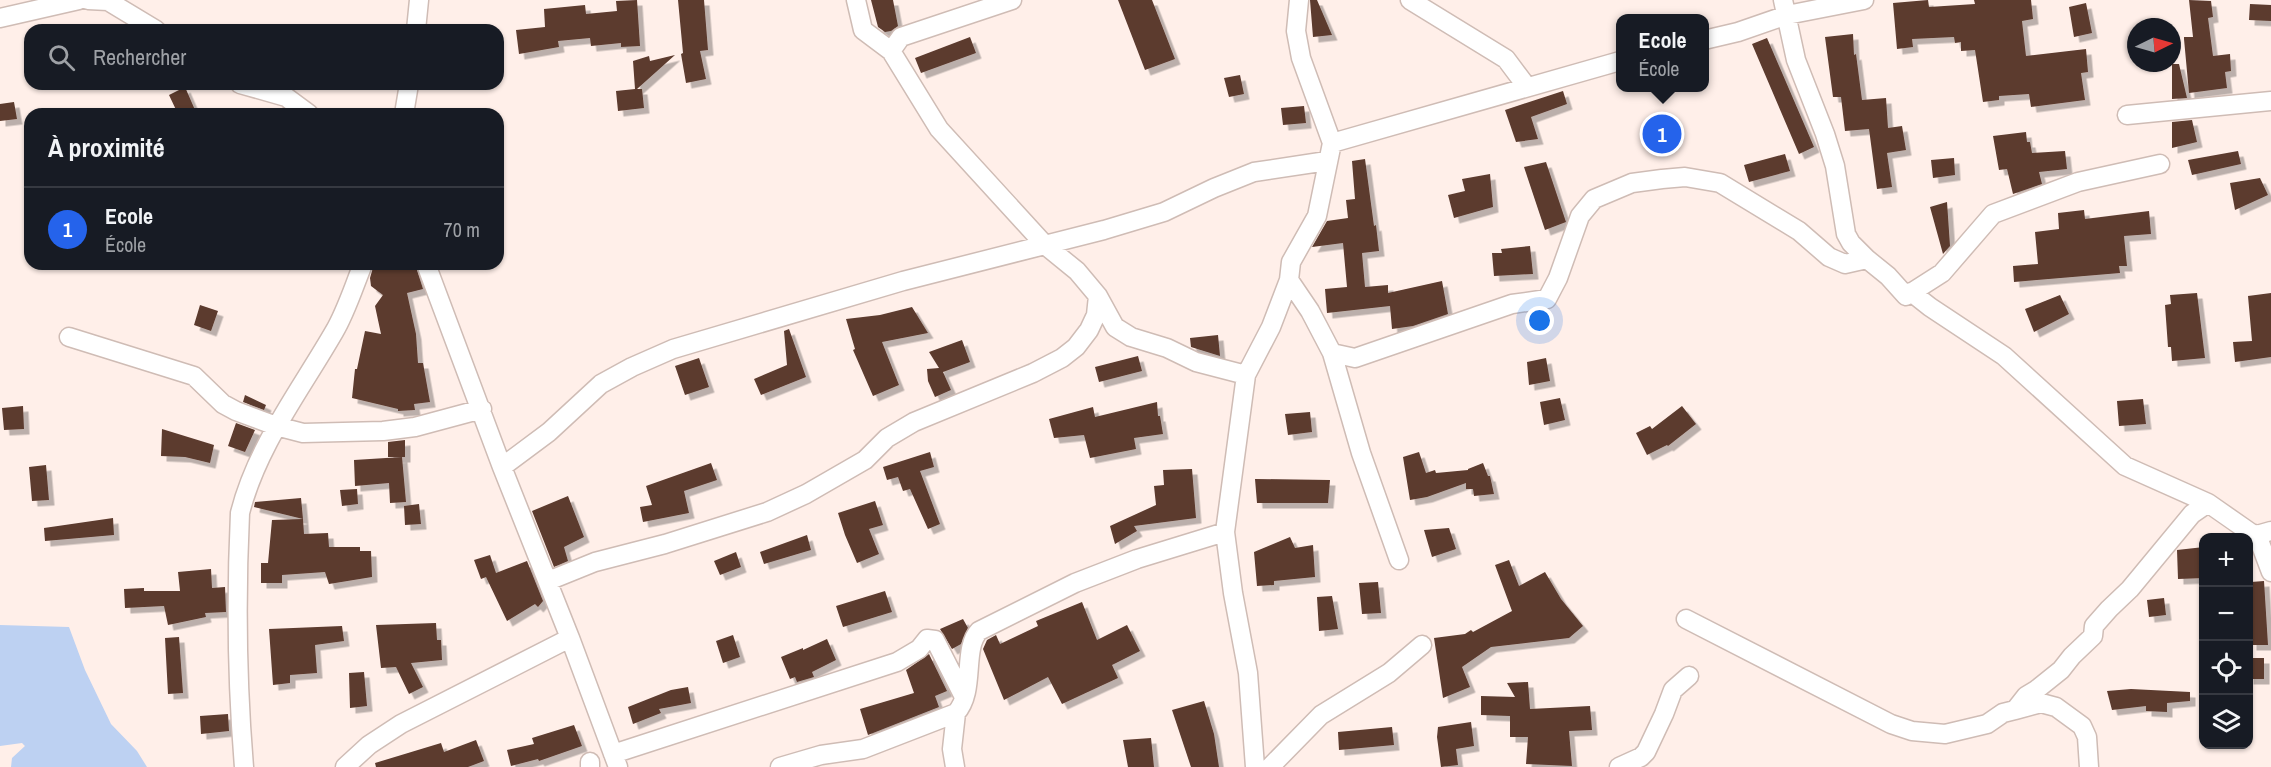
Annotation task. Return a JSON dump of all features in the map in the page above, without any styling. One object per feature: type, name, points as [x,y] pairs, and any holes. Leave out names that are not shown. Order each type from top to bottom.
[{"type":"street","points":[[0,18],[79,0]]},
{"type":"street","points":[[88,0],[108,1],[146,24]]},
{"type":"street","points":[[417,24],[419,0]]},
{"type":"street","points":[[856,0],[863,30],[891,51],[939,129],[1045,245],[1077,272],[1098,296],[1115,327],[1122,332],[1167,348],[1196,362],[1246,375]]},
{"type":"street","points":[[891,51],[901,37],[1012,0]]},
{"type":"street","points":[[1255,767],[1248,674],[1233,594],[1226,532],[1246,375],[1271,327],[1289,280],[1291,262],[1317,216],[1332,143],[1301,58],[1296,31],[1299,0]]},
{"type":"street","points":[[1410,0],[1506,59],[1527,87]]},
{"type":"street","points":[[1709,39],[1738,32],[1785,7],[1864,0]]},
{"type":"street","points":[[1785,7],[1796,60],[1835,166],[1846,234],[1867,260],[1888,276],[1906,296],[1942,273],[1993,214],[2078,182],[2160,164]]},
{"type":"street","points":[[1332,143],[1616,62]]},
{"type":"street","points":[[261,90],[286,97],[301,108]]},
{"type":"street","points":[[405,108],[408,90]]},
{"type":"street","points":[[2127,115],[2271,101]]},
{"type":"street","points":[[502,467],[549,432],[601,384],[632,366],[673,349],[903,281],[1104,230],[1164,212],[1254,172],[1327,161]]},
{"type":"street","points":[[1332,353],[1355,358],[1512,304],[1547,299],[1558,278],[1580,216],[1594,199],[1632,183],[1685,177],[1720,183],[1799,231],[1829,257],[1845,264],[1867,260]]},
{"type":"street","points":[[244,767],[238,658],[240,513],[245,492],[276,426],[336,330],[361,270]]},
{"type":"street","points":[[428,270],[615,760],[897,662],[919,649],[927,639],[935,640],[960,705]]},
{"type":"street","points":[[1289,280],[1310,311],[1332,353],[1361,453],[1399,560]]},
{"type":"street","points":[[1911,292],[2004,356],[2125,466],[2208,502],[2238,525],[2264,533],[2271,572]]},
{"type":"street","points":[[548,581],[595,562],[665,544],[767,512],[806,494],[865,460],[887,438],[914,422],[1033,373],[1062,358],[1089,330],[1096,315],[1098,296]]},
{"type":"street","points":[[69,338],[194,376],[223,404],[236,411],[303,433],[383,431],[415,427],[482,409]]},
{"type":"street","points":[[2015,710],[2026,696],[2061,670],[2093,636],[2094,626],[2130,589],[2192,514],[2208,502]]},
{"type":"street","points":[[955,767],[952,749],[960,705],[969,677],[974,637],[979,631],[1075,583],[1137,559],[1226,532]]},
{"type":"street","points":[[1686,619],[1891,724],[1912,731],[1945,734],[1987,723],[2002,713],[2041,703],[2056,707],[2082,726],[2087,737],[2089,767]]},
{"type":"street","points":[[345,767],[369,745],[401,724],[570,638]]},
{"type":"street","points":[[1270,767],[1321,715],[1389,673],[1422,645]]},
{"type":"street","points":[[1619,767],[1641,757],[1646,752],[1673,690],[1689,676]]},
{"type":"street","points":[[780,767],[821,755],[863,749],[960,705]]},
{"type":"water","points":[[0,625],[69,627],[85,670],[111,724],[137,751],[147,767],[11,767],[12,758],[25,746],[22,743],[0,746]]},
{"type":"building","points":[[637,0],[640,46],[621,47],[621,43],[591,46],[590,38],[558,41],[559,47],[519,54],[516,30],[545,27],[544,9],[585,5],[586,14],[617,11],[616,1]]},
{"type":"building","points":[[678,0],[704,0],[708,50],[700,51],[706,79],[686,83],[681,54],[683,53]]},
{"type":"building","points":[[871,0],[893,0],[898,26],[885,32],[878,27]]},
{"type":"building","points":[[1118,0],[1152,0],[1175,59],[1145,70]]},
{"type":"building","points":[[1310,0],[1317,0],[1332,35],[1313,37]]},
{"type":"building","points":[[1928,0],[1929,7],[1975,4],[1974,0],[2031,0],[2033,19],[2022,21],[2026,56],[2086,49],[2088,72],[2081,73],[2085,100],[2031,107],[2029,94],[1999,96],[1999,100],[1983,102],[1975,50],[1961,51],[1961,42],[1955,43],[1954,37],[1912,39],[1913,47],[1897,49],[1893,3]]},
{"type":"building","points":[[2189,0],[2211,1],[2213,17],[2208,18],[2213,56],[2230,54],[2231,71],[2225,72],[2227,88],[2189,93],[2184,37],[2193,37]]},
{"type":"building","points":[[2086,3],[2092,33],[2074,37],[2069,7]]},
{"type":"building","points":[[2250,4],[2271,5],[2271,21],[2249,20]]},
{"type":"building","points":[[1853,34],[1854,55],[1856,54],[1862,100],[1886,98],[1888,128],[1902,126],[1906,150],[1887,153],[1892,187],[1877,189],[1869,129],[1845,131],[1841,97],[1833,97],[1825,37]]},
{"type":"building","points":[[970,37],[976,53],[921,73],[915,58]]},
{"type":"building","points":[[1767,38],[1814,147],[1799,154],[1752,44]]},
{"type":"building","points":[[675,55],[637,89],[642,89],[644,108],[618,111],[616,91],[635,89],[633,61],[649,56],[650,61]]},
{"type":"building","points":[[2172,72],[2181,72],[2187,98],[2172,99]]},
{"type":"building","points":[[1240,75],[1244,94],[1229,97],[1224,78]]},
{"type":"building","points":[[179,90],[186,90],[194,108],[175,108],[169,95]]},
{"type":"building","points":[[1563,91],[1567,104],[1531,117],[1538,139],[1516,142],[1505,110]]},
{"type":"building","points":[[14,102],[17,119],[0,121],[0,104]]},
{"type":"building","points":[[1304,106],[1306,123],[1283,125],[1281,108]]},
{"type":"building","points":[[2192,120],[2197,142],[2172,148],[2172,122]]},
{"type":"building","points":[[2026,132],[2032,153],[2065,151],[2067,169],[2039,172],[2042,184],[2013,194],[2007,169],[1999,170],[1993,136]]},
{"type":"building","points":[[2238,151],[2241,164],[2192,175],[2188,160]]},
{"type":"building","points":[[1785,154],[1790,171],[1749,182],[1744,165]]},
{"type":"building","points":[[1954,158],[1955,175],[1933,178],[1931,160]]},
{"type":"building","points":[[1365,159],[1379,251],[1362,253],[1365,287],[1388,285],[1388,293],[1442,281],[1448,314],[1413,326],[1392,329],[1390,306],[1327,313],[1325,289],[1347,287],[1343,243],[1312,247],[1327,221],[1348,218],[1346,200],[1355,199],[1352,161]]},
{"type":"building","points":[[1546,162],[1566,222],[1545,230],[1524,167]]},
{"type":"building","points":[[1490,174],[1493,207],[1454,218],[1448,195],[1465,191],[1462,179]]},
{"type":"building","points":[[2260,178],[2268,195],[2235,210],[2230,183]]},
{"type":"building","points":[[1947,202],[1950,246],[1943,254],[1930,207]]},
{"type":"building","points":[[2084,210],[2085,219],[2149,211],[2151,234],[2124,236],[2127,266],[2119,266],[2120,273],[2014,282],[2013,266],[2038,264],[2035,232],[2059,229],[2058,213]]},
{"type":"building","points":[[1530,246],[1533,274],[1494,276],[1492,253],[1502,253],[1501,249]]},
{"type":"building","points":[[372,270],[417,270],[423,289],[407,293],[416,334],[418,363],[423,363],[430,402],[414,404],[415,410],[398,411],[398,409],[352,398],[355,369],[357,369],[365,331],[381,334],[375,306],[383,295],[371,286]]},
{"type":"building","points":[[2197,293],[2205,358],[2172,361],[2171,347],[2168,347],[2165,305],[2171,304],[2170,295]]},
{"type":"building","points":[[2271,293],[2271,357],[2235,362],[2233,342],[2252,341],[2248,296]]},
{"type":"building","points":[[2060,295],[2069,314],[2034,332],[2025,309]]},
{"type":"building","points":[[200,305],[218,311],[211,331],[194,325]]},
{"type":"building","points":[[912,307],[928,333],[882,342],[899,385],[873,396],[853,350],[855,349],[846,319],[880,315]]},
{"type":"building","points":[[789,329],[806,377],[761,395],[754,379],[787,365],[784,331]]},
{"type":"building","points":[[1218,335],[1220,356],[1191,347],[1190,338]]},
{"type":"building","points":[[962,340],[970,362],[943,372],[951,390],[935,397],[928,381],[927,369],[939,368],[929,352]]},
{"type":"building","points":[[1138,356],[1142,371],[1099,382],[1095,367]]},
{"type":"building","points":[[699,358],[709,387],[685,395],[675,366]]},
{"type":"building","points":[[1546,358],[1550,381],[1529,385],[1527,362]]},
{"type":"building","points":[[245,395],[266,405],[264,410],[243,402]]},
{"type":"building","points":[[1560,398],[1565,420],[1544,425],[1540,402]]},
{"type":"building","points":[[2143,399],[2146,424],[2119,426],[2117,401]]},
{"type":"building","points":[[1157,402],[1163,434],[1134,438],[1136,449],[1090,458],[1084,435],[1054,438],[1049,419],[1093,407],[1095,417]]},
{"type":"building","points":[[23,406],[24,429],[4,430],[2,408]]},
{"type":"building","points":[[1682,406],[1696,424],[1668,446],[1647,455],[1636,433],[1650,426],[1652,429]]},
{"type":"building","points":[[1310,412],[1312,432],[1288,435],[1285,414]]},
{"type":"building","points":[[236,423],[255,430],[245,452],[228,446]]},
{"type":"building","points":[[162,429],[214,445],[210,463],[185,457],[161,456]]},
{"type":"building","points":[[405,440],[405,457],[388,457],[388,442]]},
{"type":"building","points":[[930,452],[934,467],[920,471],[940,524],[928,529],[910,489],[903,491],[898,477],[887,480],[883,467]]},
{"type":"building","points":[[1419,452],[1426,473],[1435,470],[1436,473],[1468,470],[1483,463],[1490,476],[1494,494],[1474,496],[1473,489],[1466,489],[1466,483],[1427,497],[1410,500],[1403,457]]},
{"type":"building","points":[[402,457],[406,502],[390,503],[389,483],[355,486],[354,460]]},
{"type":"building","points":[[711,463],[717,480],[684,491],[689,513],[643,522],[640,507],[652,505],[646,486]]},
{"type":"building","points":[[46,465],[49,500],[32,501],[29,467]]},
{"type":"building","points":[[1192,469],[1196,518],[1134,526],[1137,531],[1115,544],[1110,526],[1156,505],[1154,486],[1164,485],[1163,470]]},
{"type":"building","points":[[1255,479],[1330,480],[1328,503],[1257,503]]},
{"type":"building","points":[[357,489],[358,504],[342,506],[340,490]]},
{"type":"building","points":[[568,496],[584,537],[564,547],[568,561],[554,567],[532,511]]},
{"type":"building","points":[[301,498],[303,519],[254,507],[255,502]]},
{"type":"building","points":[[875,501],[883,525],[869,529],[879,554],[857,563],[838,513]]},
{"type":"building","points":[[419,504],[421,524],[405,525],[404,506]]},
{"type":"building","points":[[113,518],[114,535],[45,541],[44,528]]},
{"type":"building","points":[[303,519],[304,534],[328,533],[329,547],[360,547],[360,551],[371,551],[372,577],[329,584],[325,572],[282,575],[282,583],[261,583],[261,563],[268,563],[272,520]]},
{"type":"building","points":[[1449,528],[1456,549],[1432,557],[1424,530]]},
{"type":"building","points":[[807,535],[811,550],[764,564],[760,552]]},
{"type":"building","points":[[1290,537],[1295,548],[1313,545],[1315,577],[1274,581],[1274,585],[1257,586],[1254,552]]},
{"type":"building","points":[[2199,548],[2199,578],[2178,579],[2177,550]]},
{"type":"building","points":[[736,552],[741,567],[720,575],[714,561]]},
{"type":"building","points":[[490,555],[496,573],[527,561],[543,601],[538,607],[535,604],[507,621],[486,577],[481,579],[474,560]]},
{"type":"building","points":[[1509,560],[1519,586],[1545,572],[1561,599],[1583,626],[1569,638],[1491,647],[1462,667],[1470,687],[1443,698],[1434,638],[1465,634],[1471,630],[1473,632],[1512,611],[1495,565]]},
{"type":"building","points":[[211,569],[212,588],[225,587],[226,612],[205,613],[206,617],[168,625],[164,606],[125,608],[124,589],[180,591],[178,572]]},
{"type":"building","points":[[2264,581],[2268,645],[2253,645],[2253,582]]},
{"type":"building","points":[[1378,582],[1381,613],[1362,614],[1359,583]]},
{"type":"building","points":[[885,591],[892,612],[843,627],[836,606]]},
{"type":"building","points":[[1332,596],[1338,629],[1319,631],[1317,597]]},
{"type":"building","points":[[2164,598],[2166,615],[2149,617],[2147,600]]},
{"type":"building","points":[[1082,602],[1097,640],[1127,625],[1140,651],[1112,665],[1118,678],[1062,704],[1048,677],[1004,700],[983,649],[987,640],[996,635],[1000,644],[1038,626],[1036,621]]},
{"type":"building","points":[[963,619],[968,628],[961,644],[952,649],[940,629]]},
{"type":"building","points":[[436,623],[437,640],[441,640],[442,660],[411,663],[423,687],[409,694],[396,667],[381,668],[376,625]]},
{"type":"building","points":[[342,626],[344,641],[315,645],[317,673],[290,675],[290,683],[273,685],[269,629]]},
{"type":"building","points":[[733,635],[740,657],[723,663],[716,641]]},
{"type":"building","points":[[179,637],[183,693],[168,694],[165,638]]},
{"type":"building","points":[[827,639],[836,660],[812,672],[814,677],[797,682],[795,677],[790,679],[781,657]]},
{"type":"building","points":[[929,654],[947,691],[935,696],[939,707],[868,735],[860,709],[914,693],[906,670]]},
{"type":"building","points":[[2253,658],[2264,658],[2264,679],[2253,679]]},
{"type":"building","points":[[364,672],[367,706],[350,708],[349,673]]},
{"type":"building","points":[[1528,682],[1530,709],[1590,706],[1592,730],[1569,731],[1572,766],[1526,764],[1528,737],[1510,737],[1510,716],[1481,715],[1481,696],[1515,697],[1507,683]]},
{"type":"building","points":[[688,687],[691,703],[659,709],[661,713],[633,724],[628,707],[671,690]]},
{"type":"building","points":[[2131,689],[2190,692],[2190,701],[2167,703],[2167,712],[2146,711],[2146,706],[2112,710],[2107,691]]},
{"type":"building","points":[[1204,701],[1214,734],[1219,767],[1191,767],[1172,710]]},
{"type":"building","points":[[228,714],[229,731],[201,734],[200,716]]},
{"type":"building","points":[[1471,722],[1474,746],[1456,749],[1458,765],[1441,767],[1438,727]]},
{"type":"building","points":[[574,725],[582,746],[539,761],[538,759],[511,766],[507,750],[534,744],[532,738]]},
{"type":"building","points":[[1392,727],[1394,745],[1339,750],[1338,732]]},
{"type":"building","points":[[1151,738],[1154,767],[1128,767],[1123,740]]},
{"type":"building","points":[[476,740],[484,761],[468,767],[376,767],[375,763],[441,743],[444,752]]},
{"type":"place","name":"Ecole","points":[[1662,134]]}]
